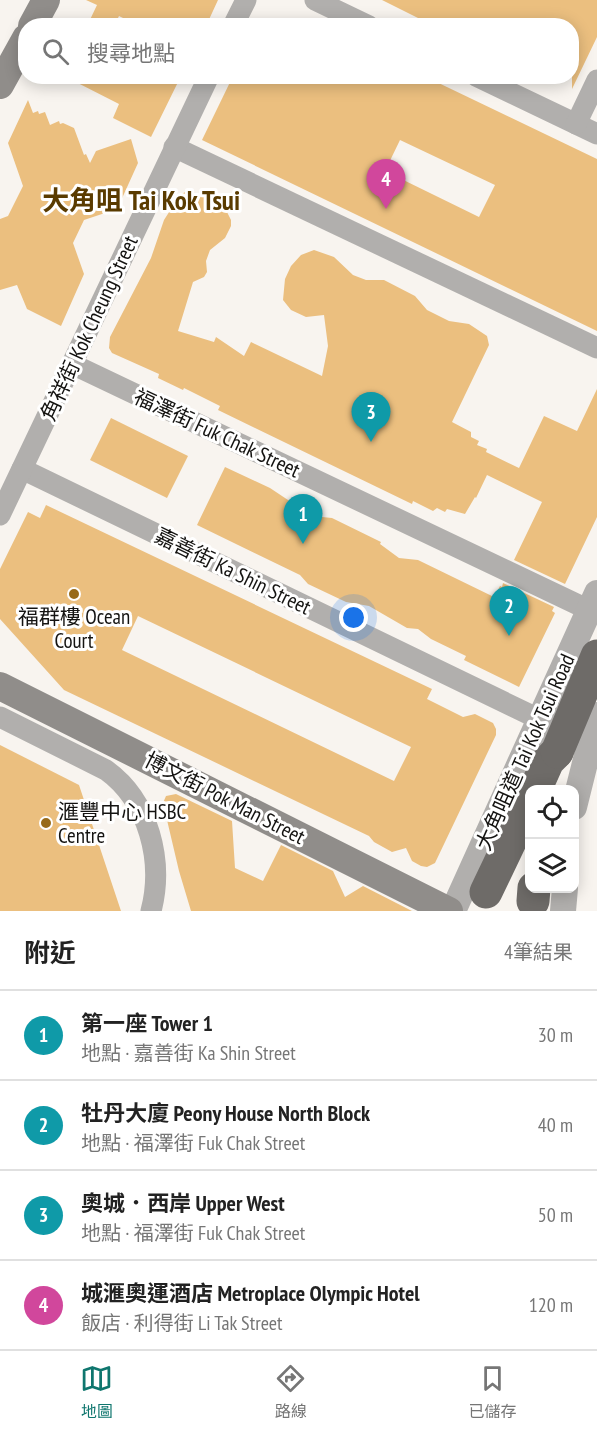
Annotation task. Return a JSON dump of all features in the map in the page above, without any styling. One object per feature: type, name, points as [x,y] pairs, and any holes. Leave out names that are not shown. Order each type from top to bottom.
[{"type":"highway","points":[[537,785],[548,761],[557,752],[597,656]]},
{"type":"highway","points":[[554,785],[558,767],[557,752]]},
{"type":"highway","points":[[479,911],[525,811]]},
{"type":"highway","points":[[532,911],[534,893]]},
{"type":"main road","points":[[36,18],[46,0]]},
{"type":"main road","points":[[0,85],[18,52]]},
{"type":"main road","name":"博文街 Pok Man Street","points":[[0,686],[451,911]]},
{"type":"street","points":[[237,18],[246,0]]},
{"type":"street","points":[[315,0],[352,18]]},
{"type":"street","points":[[576,124],[597,80]]},
{"type":"street","name":"角祥街 Kok Cheung Street","points":[[0,515],[205,84]]},
{"type":"street","points":[[493,84],[597,134]]},
{"type":"street","points":[[174,147],[597,348]]},
{"type":"street","name":"福澤街 Fuk Chak Street","points":[[72,364],[593,601]]},
{"type":"street","name":"嘉善街 Ka Shin Street","points":[[22,469],[541,720]]},
{"type":"street","name":"大角咀道 Tai Kok Tsui Road","points":[[451,911],[541,720],[593,601]]},
{"type":"street","points":[[579,787],[597,715]]},
{"type":"street","points":[[0,717],[90,762],[119,780],[131,794],[143,816],[156,860],[156,908]]},
{"type":"street","points":[[563,911],[565,893]]},
{"type":"building","points":[[86,0],[218,0],[210,18],[123,18],[119,16],[118,18],[91,18],[97,5]]},
{"type":"building","points":[[382,0],[597,0],[597,37],[579,74],[579,18],[418,18]]},
{"type":"building","points":[[80,84],[177,84],[151,137],[113,118],[119,104]]},
{"type":"building","points":[[229,84],[441,84],[597,159],[597,331],[202,140]],"holes":[[[400,140],[495,185],[479,217],[385,171]]]},
{"type":"building","points":[[28,100],[33,113],[45,112],[50,125],[59,121],[60,124],[74,128],[84,155],[86,154],[90,163],[96,151],[131,139],[138,163],[119,205],[114,210],[84,220],[73,243],[84,274],[61,326],[27,309],[17,285],[0,290],[0,219],[8,216],[23,186],[8,143]]},
{"type":"building","points":[[187,191],[202,196],[226,210],[231,226],[225,238],[210,250],[206,261],[207,272],[204,277],[193,282],[178,331],[214,342],[216,337],[244,356],[251,342],[322,376],[328,346],[324,315],[306,317],[291,310],[283,300],[285,279],[291,266],[301,255],[314,250],[334,257],[353,275],[366,280],[384,280],[415,296],[427,310],[449,321],[469,324],[487,336],[489,345],[452,422],[471,432],[471,437],[479,441],[477,445],[487,449],[486,452],[519,468],[544,416],[577,431],[597,389],[597,517],[565,584],[514,560],[542,502],[487,475],[465,514],[447,509],[445,512],[437,508],[433,511],[413,501],[412,504],[218,410],[220,406],[158,378],[159,374],[112,353],[109,348],[110,337],[151,258],[164,220],[180,195]]},
{"type":"building","points":[[111,418],[188,456],[167,498],[90,460]]},
{"type":"building","points":[[225,467],[270,488],[312,516],[332,518],[381,542],[380,544],[399,558],[418,560],[494,597],[503,583],[554,607],[552,611],[555,613],[519,687],[464,660],[466,656],[431,639],[418,629],[407,628],[369,606],[346,602],[308,584],[300,575],[197,525]]},
{"type":"building","points":[[46,505],[432,689],[427,699],[463,717],[475,714],[493,723],[496,735],[435,863],[427,867],[421,866],[412,861],[406,848],[392,852],[374,842],[369,836],[64,690],[0,619],[0,569],[28,512],[40,518]],"holes":[[[138,616],[411,747],[394,781],[122,650]]]},
{"type":"building","name":"滙豐中心 HSBC Centre","points":[[0,745],[79,785],[121,911],[0,911]]},
{"type":"building","points":[[176,794],[232,821],[235,868],[263,881],[281,845],[333,871],[345,897],[363,886],[412,911],[191,911],[163,803],[166,796]]},
{"type":"place","name":"城滙奧運酒店 Metroplace Olympic Hotel","points":[[386,209]]},
{"type":"place","name":"奧城．西岸 Upper West","points":[[371,442]]},
{"type":"place","name":"第一座 Tower 1","points":[[303,544]]},
{"type":"place","name":"福群樓 Ocean Court","points":[[74,594]]},
{"type":"place","name":"牡丹大廈 Peony House North Block","points":[[509,636]]},
{"type":"place","name":"滙豐中心 HSBC Centre","points":[[46,823]]},
{"type":"district","name":"大角咀 Tai Kok Tsui","points":[[141,200]]}]
